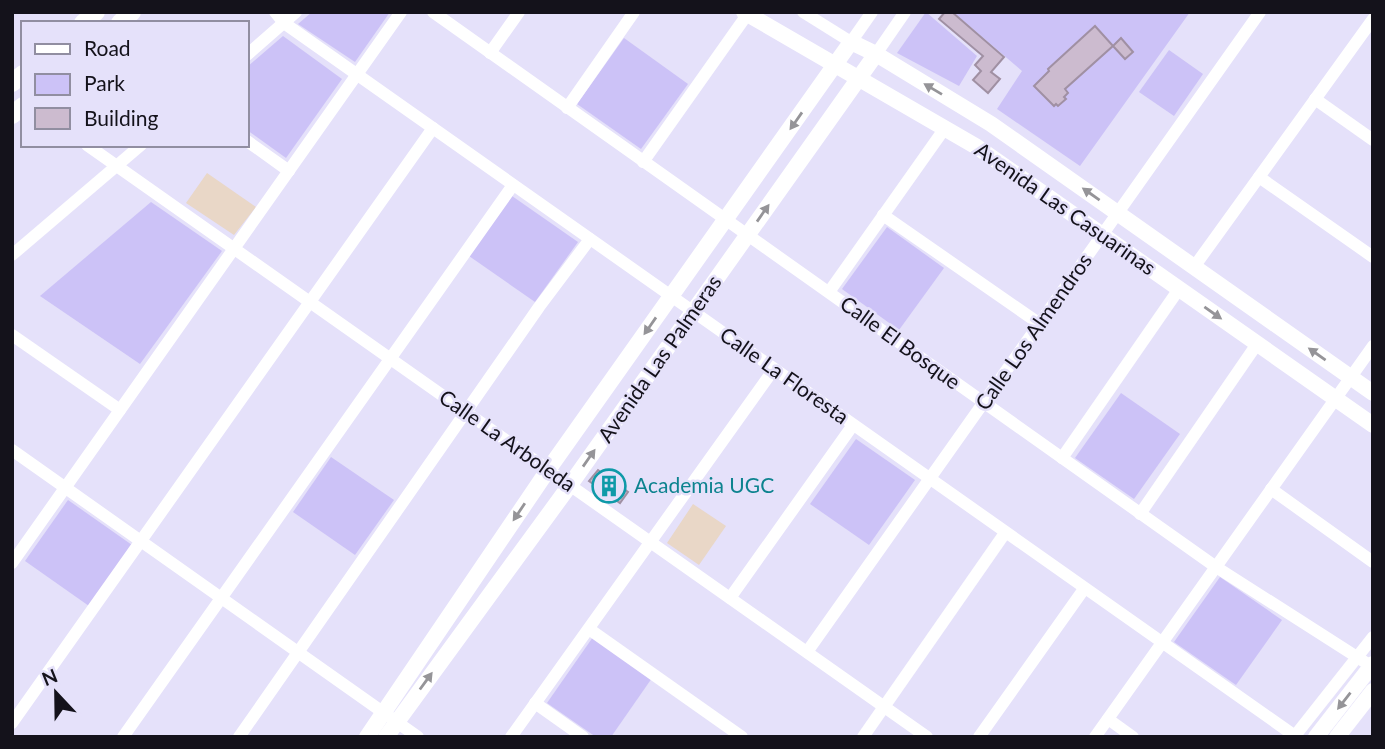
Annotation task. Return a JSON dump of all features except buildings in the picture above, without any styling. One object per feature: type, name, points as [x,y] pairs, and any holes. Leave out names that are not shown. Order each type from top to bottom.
[{"type":"street","name":"Calle La Floresta","points":[[275,12],[284,23],[1294,737]]},
{"type":"street","points":[[248,54],[296,12]]},
{"type":"street","points":[[12,563],[401,12]]},
{"type":"street","name":"Calle El Bosque","points":[[433,12],[1216,568],[1367,663]]},
{"type":"street","points":[[490,53],[519,12]]},
{"type":"street","points":[[568,108],[634,12]]},
{"type":"street","name":"Avenida Las Casuarinas","points":[[803,12],[991,124],[1373,393]]},
{"type":"street","name":"Avenida Las Palmeras","points":[[386,737],[390,717],[548,470],[872,12]]},
{"type":"street","name":"Avenida Las Palmeras","points":[[367,737],[390,717],[570,485],[905,12]]},
{"type":"street","name":"Calle Los Almendros","points":[[807,652],[1260,12]]},
{"type":"street","points":[[643,162],[747,13]]},
{"type":"street","name":"Avenida Las Casuarinas","points":[[747,13],[977,147],[1373,425]]},
{"type":"street","points":[[1194,267],[1373,19]]},
{"type":"street","points":[[1315,99],[1373,140]]},
{"type":"street","points":[[12,723],[433,128]]},
{"type":"street","points":[[829,292],[945,128]]},
{"type":"street","points":[[248,142],[289,171]]},
{"type":"street","name":"Calle La Arboleda","points":[[90,147],[928,737]]},
{"type":"street","points":[[12,255],[139,147]]},
{"type":"street","points":[[1259,177],[1373,257]]},
{"type":"street","points":[[123,737],[513,185]]},
{"type":"street","points":[[883,215],[1040,324]]},
{"type":"street","points":[[239,737],[539,307],[590,239]]},
{"type":"street","points":[[1062,458],[1179,289]]},
{"type":"street","points":[[12,335],[120,410]]},
{"type":"street","points":[[1140,514],[1257,344]]},
{"type":"street","points":[[1096,737],[1373,346]]},
{"type":"street","points":[[511,737],[774,369]]},
{"type":"street","points":[[730,598],[853,425]]},
{"type":"street","points":[[12,450],[418,737]]},
{"type":"street","points":[[1271,489],[1373,562]]},
{"type":"street","points":[[863,737],[1005,533]]},
{"type":"street","points":[[979,737],[1084,589]]},
{"type":"street","points":[[589,629],[742,737]]},
{"type":"street","points":[[1316,737],[1367,663],[1373,638]]},
{"type":"street","points":[[1294,737],[1367,663]]},
{"type":"street","points":[[1337,737],[1373,691]]},
{"type":"street","points":[[535,703],[583,737]]},
{"type":"street","points":[[1108,719],[1133,737]]},
{"type":"shaded area","points":[[207,173],[256,207],[234,235],[186,203]]},
{"type":"shaded area","points":[[693,504],[726,526],[699,565],[667,543]]},
{"type":"green space","points":[[312,12],[390,12],[355,62],[298,24]]},
{"type":"green space","points":[[926,12],[977,56],[959,86],[897,53]]},
{"type":"green space","points":[[953,12],[1190,12],[1080,166],[997,109],[1022,71]]},
{"type":"green space","points":[[283,36],[342,79],[286,158],[248,131],[248,66]]},
{"type":"green space","points":[[624,38],[688,84],[641,149],[577,104]]},
{"type":"green space","points":[[1169,50],[1203,74],[1174,116],[1139,92]]},
{"type":"green space","points":[[512,196],[578,242],[535,302],[469,256]]},
{"type":"green space","points":[[151,202],[222,251],[140,364],[40,296]]},
{"type":"green space","points":[[887,227],[944,268],[899,330],[842,289]]},
{"type":"green space","points":[[1121,393],[1180,434],[1134,499],[1075,458]]},
{"type":"green space","points":[[856,439],[915,480],[869,545],[810,504]]},
{"type":"green space","points":[[331,457],[394,500],[355,555],[293,512]]},
{"type":"green space","points":[[68,500],[132,545],[89,606],[25,561]]},
{"type":"green space","points":[[1220,577],[1282,620],[1236,685],[1174,642]]},
{"type":"green space","points":[[593,637],[652,678],[611,737],[596,737],[547,703]]},
{"type":"place","name":"Academia UGC","points":[[609,486]]}]
